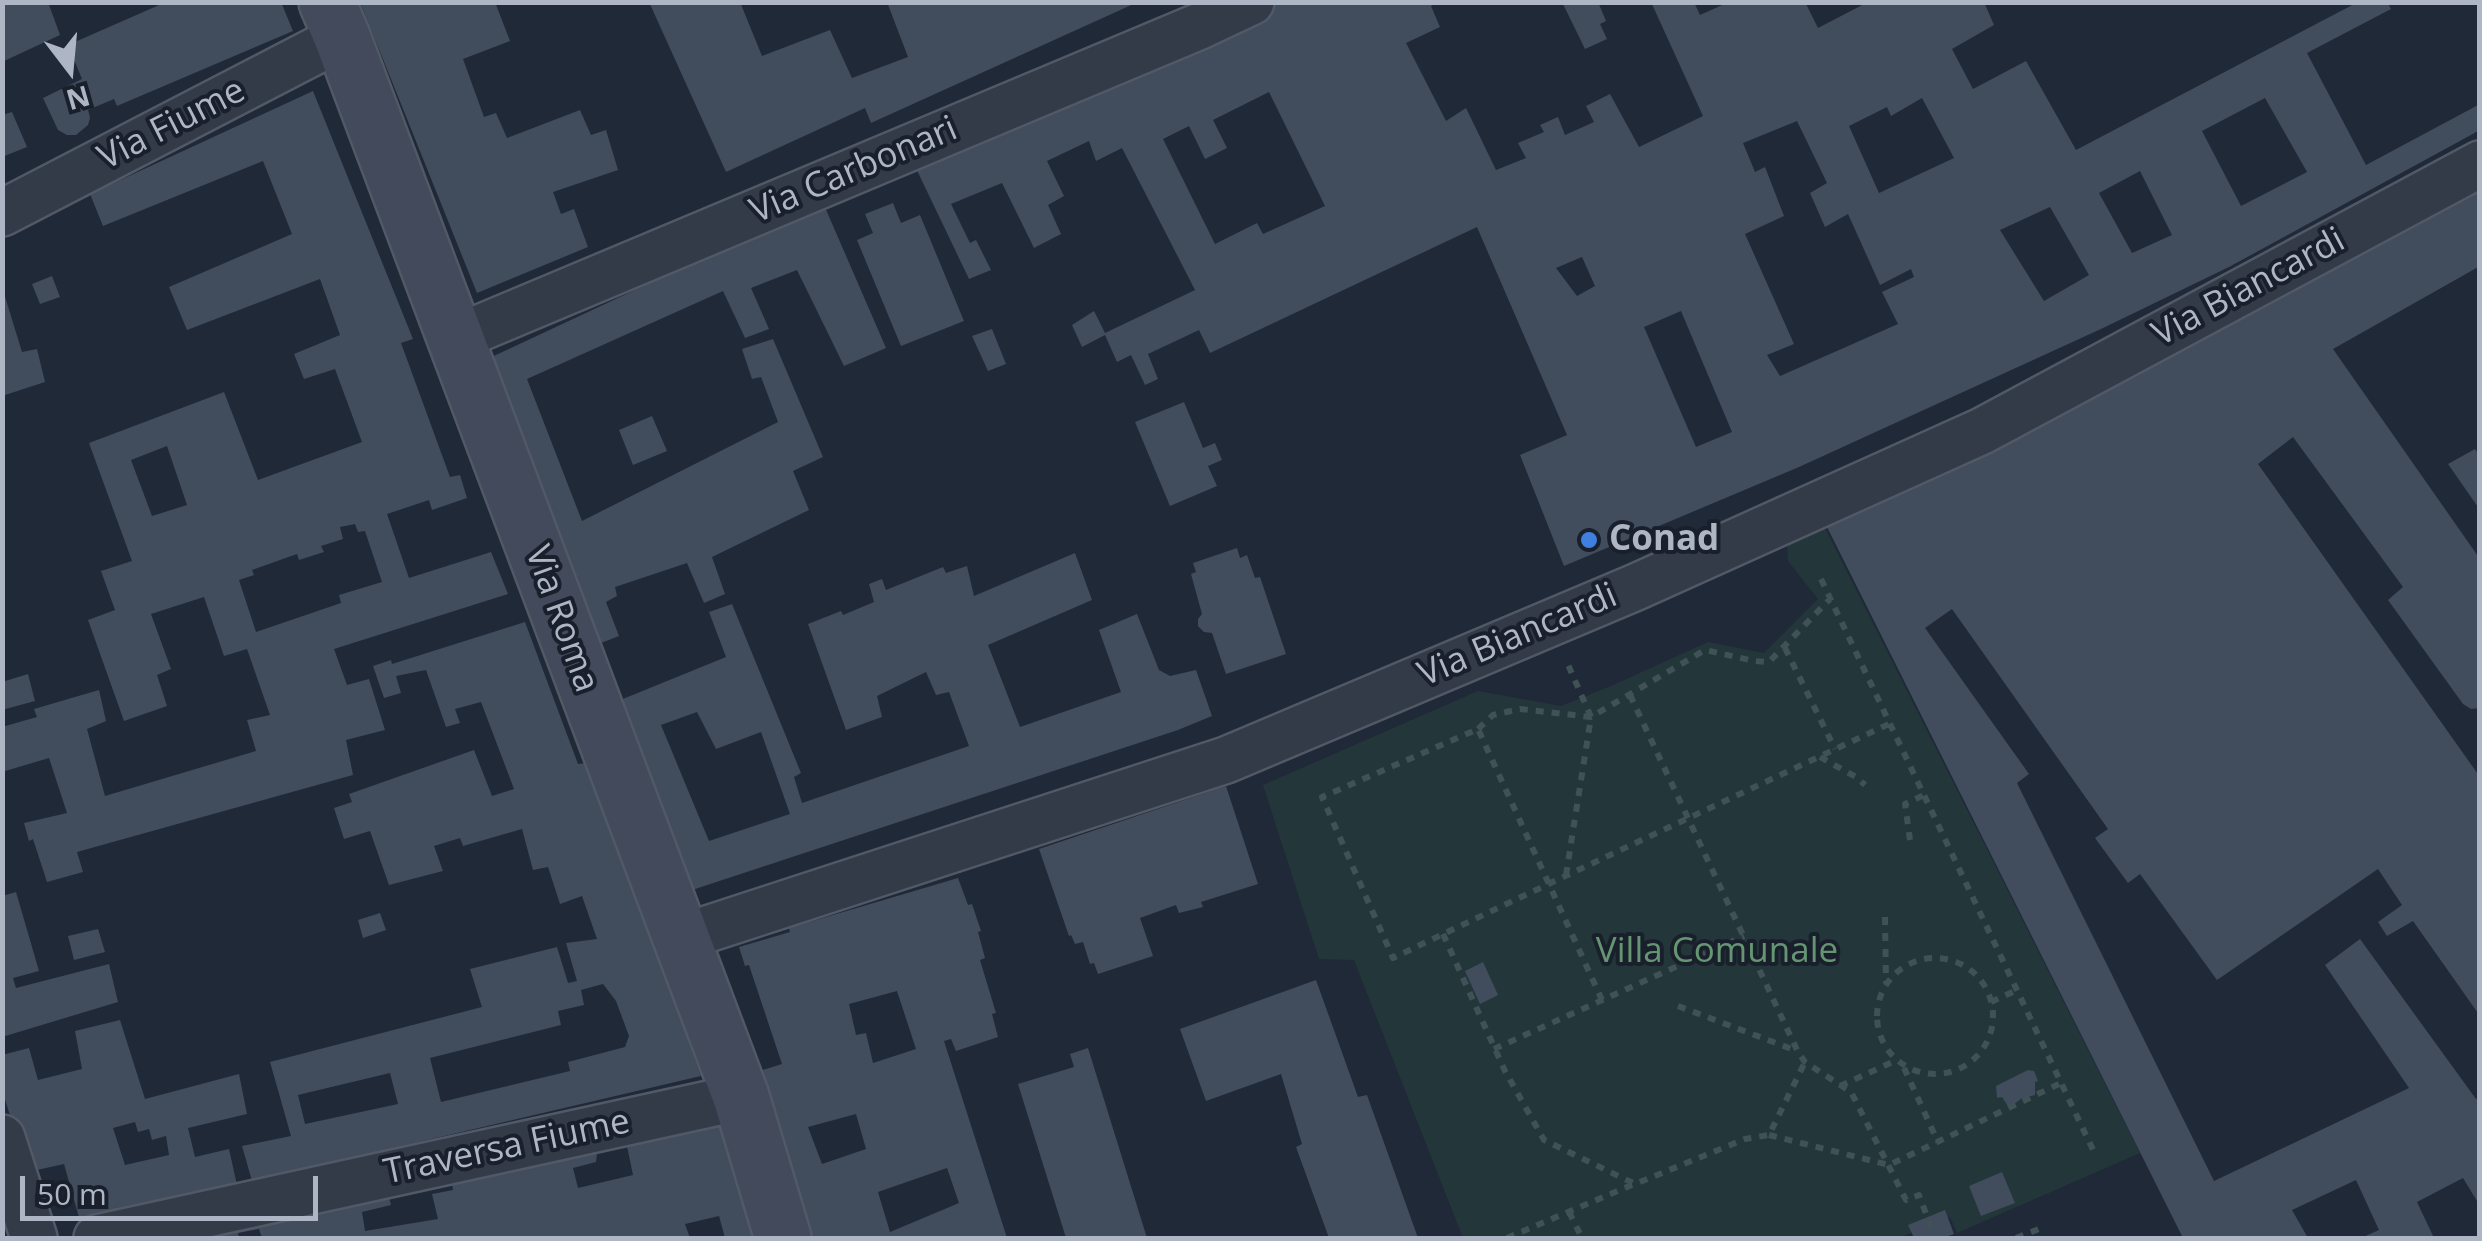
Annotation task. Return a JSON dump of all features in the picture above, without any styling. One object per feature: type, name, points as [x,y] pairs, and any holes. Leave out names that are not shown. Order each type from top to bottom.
[{"type":"street","name":"Via Carbonari","points":[[456,338],[1251,2]]},
{"type":"street","name":"Via Roma","points":[[335,20],[741,1097],[784,1238]]},
{"type":"street","name":"Via Fiume","points":[[2,213],[335,20]]},
{"type":"street","name":"Via Biancardi","points":[[680,938],[1226,760],[1636,587],[1982,431],[2480,164]]},
{"type":"street","name":"Traversa Fiume","points":[[97,1238],[741,1097]]},
{"type":"street","points":[[2,1138],[34,1238]]},
{"type":"path","points":[[1821,579],[2095,1154]]},
{"type":"path","points":[[1830,599],[1769,662],[1705,650],[1591,717],[1520,709],[1493,715],[1478,729],[1322,797],[1392,958],[1891,723]]},
{"type":"path","points":[[1550,623],[1591,717],[1566,876]]},
{"type":"path","points":[[1784,648],[1835,749]]},
{"type":"path","points":[[1630,695],[1798,1052],[1805,1062],[1850,1092],[1906,1200],[1919,1195],[1936,1238]]},
{"type":"path","points":[[1478,729],[1602,1000]]},
{"type":"path","points":[[1818,757],[1865,785]]},
{"type":"path","points":[[1910,840],[1905,804],[1924,795]]},
{"type":"path","points":[[1885,917],[1886,984]]},
{"type":"path","points":[[1442,934],[1494,1049],[1544,1140],[1635,1184]]},
{"type":"path","points":[[1494,1049],[1744,936]]},
{"type":"path","points":[[1904,1067],[1921,1074],[1957,1071],[1985,1048],[1994,1010],[1988,990],[1976,974],[1959,962],[1939,958],[1909,964],[1886,984],[1878,1003],[1876,1021],[1880,1038],[1904,1067],[1938,1142]]},
{"type":"path","points":[[1991,1002],[2017,990]]},
{"type":"path","points":[[1678,1006],[1798,1052]]},
{"type":"path","points":[[1840,1086],[1897,1060]]},
{"type":"path","points":[[1769,1135],[1805,1062]]},
{"type":"path","points":[[1507,1238],[1745,1139],[1769,1135],[1889,1165],[2061,1083]]},
{"type":"path","points":[[1569,1212],[1582,1238]]},
{"type":"path","points":[[2016,1238],[2044,1227]]},
{"type":"green space","name":"Villa Comunale","points":[[1823,524],[2140,1153],[1957,1233],[1950,1217],[1898,1238],[1463,1238],[1354,960],[1319,959],[1263,785],[1478,691],[1561,706],[1708,642],[1764,653],[1818,599],[1788,561],[1787,543]]},
{"type":"building","points":[[2,2],[48,2],[60,35],[2,62]]},
{"type":"building","points":[[166,2],[281,2],[293,31],[117,106],[114,99],[88,110],[88,125],[76,135],[58,130],[43,98],[82,79],[68,45]]},
{"type":"building","points":[[360,2],[495,2],[510,41],[463,59],[484,117],[496,113],[507,138],[580,110],[591,135],[606,130],[618,170],[553,192],[561,214],[574,209],[588,247],[477,293]]},
{"type":"building","points":[[649,2],[740,2],[762,56],[830,30],[852,78],[908,57],[887,2],[1138,2],[871,123],[865,108],[726,172]]},
{"type":"building","points":[[1265,2],[1438,2],[1431,6],[1440,27],[1406,43],[1446,121],[1466,108],[1496,170],[1526,158],[1518,143],[1544,132],[1540,125],[1558,117],[1565,135],[1594,122],[1586,106],[1610,94],[1639,147],[1703,116],[1651,2],[1694,2],[1700,15],[1729,2],[1805,2],[1818,28],[1868,2],[1984,2],[1994,25],[1952,49],[1973,89],[2026,61],[2076,150],[2358,2],[2387,2],[2391,9],[2307,53],[2366,165],[2480,104],[2480,130],[2229,267],[1799,467],[1564,566],[1520,455],[1567,435],[1477,227],[1210,353],[1199,330],[1148,354],[1158,379],[1145,385],[1131,355],[1117,362],[1105,335],[1082,347],[1072,325],[1094,311],[1105,333],[1195,290],[1122,148],[1096,161],[1089,141],[1047,161],[1064,196],[1048,205],[1061,234],[1034,248],[1002,183],[951,204],[970,243],[976,240],[991,270],[969,279],[913,162]],"holes":[[[1269,92],[1325,206],[1263,234],[1257,223],[1215,244],[1163,139],[1189,126],[1205,159],[1227,148],[1213,120]],[[1922,98],[1954,158],[1879,193],[1849,126],[1887,107],[1891,116]],[[2265,98],[2307,172],[2241,206],[2202,131]],[[1797,121],[1827,183],[1810,193],[1825,227],[1848,214],[1880,285],[1911,269],[1914,277],[1882,292],[1898,324],[1780,376],[1767,355],[1794,344],[1745,234],[1784,216],[1765,167],[1755,172],[1743,143]],[[2140,171],[2172,235],[2132,253],[2099,193]],[[2050,207],[2089,275],[2044,301],[2000,230]],[[1582,257],[1595,286],[1577,296],[1556,268]],[[1681,311],[1732,432],[1696,447],[1644,327]]]},
{"type":"building","points":[[1562,2],[1598,2],[1606,21],[1600,24],[1607,39],[1585,49]]},
{"type":"building","points":[[313,91],[413,339],[401,343],[450,477],[460,475],[467,498],[432,510],[429,500],[387,514],[409,578],[491,552],[508,594],[334,649],[347,685],[369,679],[385,730],[346,740],[353,775],[77,852],[83,872],[47,882],[24,823],[67,813],[49,758],[2,772],[2,727],[37,717],[34,709],[99,690],[106,721],[87,729],[105,796],[256,751],[247,720],[270,715],[247,649],[224,656],[204,597],[151,614],[171,669],[157,675],[167,706],[124,721],[88,620],[115,610],[101,571],[132,561],[89,443],[224,392],[258,480],[362,442],[335,369],[304,379],[294,354],[340,335],[320,279],[187,330],[169,287],[292,234],[263,161],[103,226],[90,194]],"holes":[[[167,446],[187,505],[152,516],[131,460]],[[355,524],[358,532],[365,531],[382,582],[339,595],[341,603],[256,632],[239,580],[254,575],[252,570],[297,554],[299,560],[324,552],[321,546],[343,539],[340,527]]]},
{"type":"building","points":[[12,112],[27,147],[2,157],[2,115]]},
{"type":"building","points":[[2480,190],[2480,266],[2333,349],[2480,559],[2480,708],[2471,709],[2463,704],[2388,600],[2403,587],[2293,437],[2258,464],[2480,777],[2480,1016],[2413,921],[2387,936],[2378,922],[2402,905],[2378,869],[2217,980],[2140,874],[2128,883],[2095,838],[2108,829],[1952,609],[1925,628],[2029,774],[2017,783],[2214,1181],[2409,1088],[2325,965],[2360,939],[2476,1099],[2480,1097],[2480,1206],[2463,1178],[2417,1202],[2434,1238],[2361,1238],[2379,1230],[2356,1180],[2292,1210],[2308,1238],[2183,1238],[1824,521],[2174,354]]},
{"type":"building","points":[[893,203],[901,223],[920,215],[964,321],[901,346],[857,240],[873,233],[865,214]]},
{"type":"building","points":[[824,205],[886,348],[844,366],[797,270],[751,288],[769,329],[745,338],[723,291],[527,379],[582,521],[778,422],[761,377],[752,379],[742,349],[773,339],[823,457],[793,471],[809,510],[712,557],[725,594],[704,603],[687,563],[615,587],[617,596],[606,602],[619,636],[591,647],[481,362]]},
{"type":"building","points":[[52,276],[60,297],[40,304],[32,284]]},
{"type":"building","points":[[3,290],[22,352],[37,349],[45,382],[2,396]]},
{"type":"building","points":[[992,329],[1006,364],[988,371],[972,336]]},
{"type":"building","points":[[1184,402],[1203,448],[1215,443],[1222,460],[1208,466],[1217,486],[1170,506],[1135,422]]},
{"type":"building","points":[[652,416],[667,451],[633,465],[619,430]]},
{"type":"building","points":[[2475,449],[2480,456],[2480,510],[2448,464]]},
{"type":"building","points":[[1237,548],[1240,558],[1247,555],[1255,578],[1260,577],[1286,654],[1226,674],[1212,633],[1198,626],[1202,614],[1191,574],[1196,572],[1193,563]]},
{"type":"building","points":[[1075,553],[1092,600],[988,645],[1020,727],[1121,692],[1099,630],[1137,614],[1159,670],[1170,676],[1196,670],[1212,716],[686,892],[613,703],[726,657],[709,612],[732,604],[801,773],[794,777],[802,803],[969,746],[949,692],[936,695],[926,672],[877,696],[882,717],[846,730],[808,624],[874,602],[869,584],[882,579],[886,590],[943,567],[946,573],[967,566],[974,596]],"holes":[[[697,712],[716,749],[761,732],[790,814],[709,841],[661,725]]]},
{"type":"building","points":[[525,622],[578,764],[587,763],[701,1076],[252,1181],[242,1146],[291,1136],[270,1062],[482,1007],[470,969],[557,947],[568,983],[577,981],[566,943],[597,939],[582,896],[560,904],[548,867],[533,870],[522,829],[463,846],[460,838],[434,846],[443,871],[389,885],[370,831],[344,839],[334,808],[352,802],[349,794],[474,750],[492,796],[514,789],[481,702],[455,709],[460,723],[446,727],[426,670],[396,676],[401,693],[384,698],[373,666],[391,660],[392,664]],"holes":[[[603,984],[616,1001],[629,1036],[625,1047],[568,1062],[570,1071],[441,1102],[430,1058],[561,1025],[558,1011],[584,1005],[581,990]],[[390,1073],[398,1104],[305,1124],[298,1095]]]},
{"type":"building","points":[[28,674],[35,701],[2,710],[2,682]]},
{"type":"building","points":[[1226,786],[1258,884],[1201,902],[1203,907],[1179,913],[1176,905],[1140,918],[1153,956],[1098,974],[1083,942],[1075,944],[1069,936],[1039,849]]},
{"type":"building","points":[[958,878],[981,931],[978,932],[985,958],[980,960],[996,1013],[992,1014],[998,1037],[956,1051],[951,1039],[944,1041],[1007,1238],[805,1238],[750,1074],[782,1064],[749,965],[745,966],[739,947],[790,932],[789,928]],"holes":[[[897,991],[916,1049],[873,1063],[866,1033],[856,1035],[849,1004]],[[856,1114],[866,1149],[822,1164],[808,1127]],[[947,1168],[959,1203],[890,1232],[878,1192]]]},
{"type":"building","points":[[16,892],[39,971],[13,978],[16,988],[109,964],[118,1002],[2,1037],[2,896]]},
{"type":"building","points":[[380,913],[386,930],[363,938],[358,920]]},
{"type":"building","points":[[98,929],[105,952],[74,960],[68,936]]},
{"type":"building","points":[[1483,962],[1498,995],[1480,1004],[1465,971]]},
{"type":"building","points":[[1316,980],[1358,1097],[1367,1095],[1418,1238],[1329,1238],[1296,1147],[1302,1144],[1281,1074],[1206,1101],[1180,1029]]},
{"type":"building","points":[[120,1020],[145,1099],[239,1074],[247,1114],[188,1128],[195,1157],[229,1149],[237,1185],[80,1221],[64,1164],[28,1172],[2,1090],[2,1055],[29,1048],[38,1080],[82,1069],[75,1031]],"holes":[[[135,1122],[138,1132],[149,1129],[152,1140],[166,1136],[169,1155],[125,1165],[113,1128]]]},
{"type":"building","points":[[1088,1048],[1147,1238],[1066,1238],[1018,1084],[1074,1067],[1070,1054]]},
{"type":"building","points":[[2028,1070],[2034,1071],[2038,1081],[2035,1095],[2022,1098],[2009,1108],[2002,1097],[1997,1098],[1996,1086]]},
{"type":"building","points":[[716,1114],[760,1238],[725,1238],[719,1216],[685,1224],[690,1238],[262,1238],[259,1229],[238,1233],[239,1238],[205,1238],[203,1231],[386,1185],[391,1205],[362,1212],[365,1231],[438,1219],[432,1194],[453,1190],[450,1171]],"holes":[[[627,1146],[633,1175],[578,1188],[573,1168],[596,1162],[597,1153]]]},
{"type":"building","points":[[2002,1172],[2015,1203],[1981,1216],[1969,1186]]},
{"type":"building","points":[[1945,1210],[1954,1234],[1914,1238],[1908,1225]]},
{"type":"place","name":"Conad","points":[[1589,540]]}]
